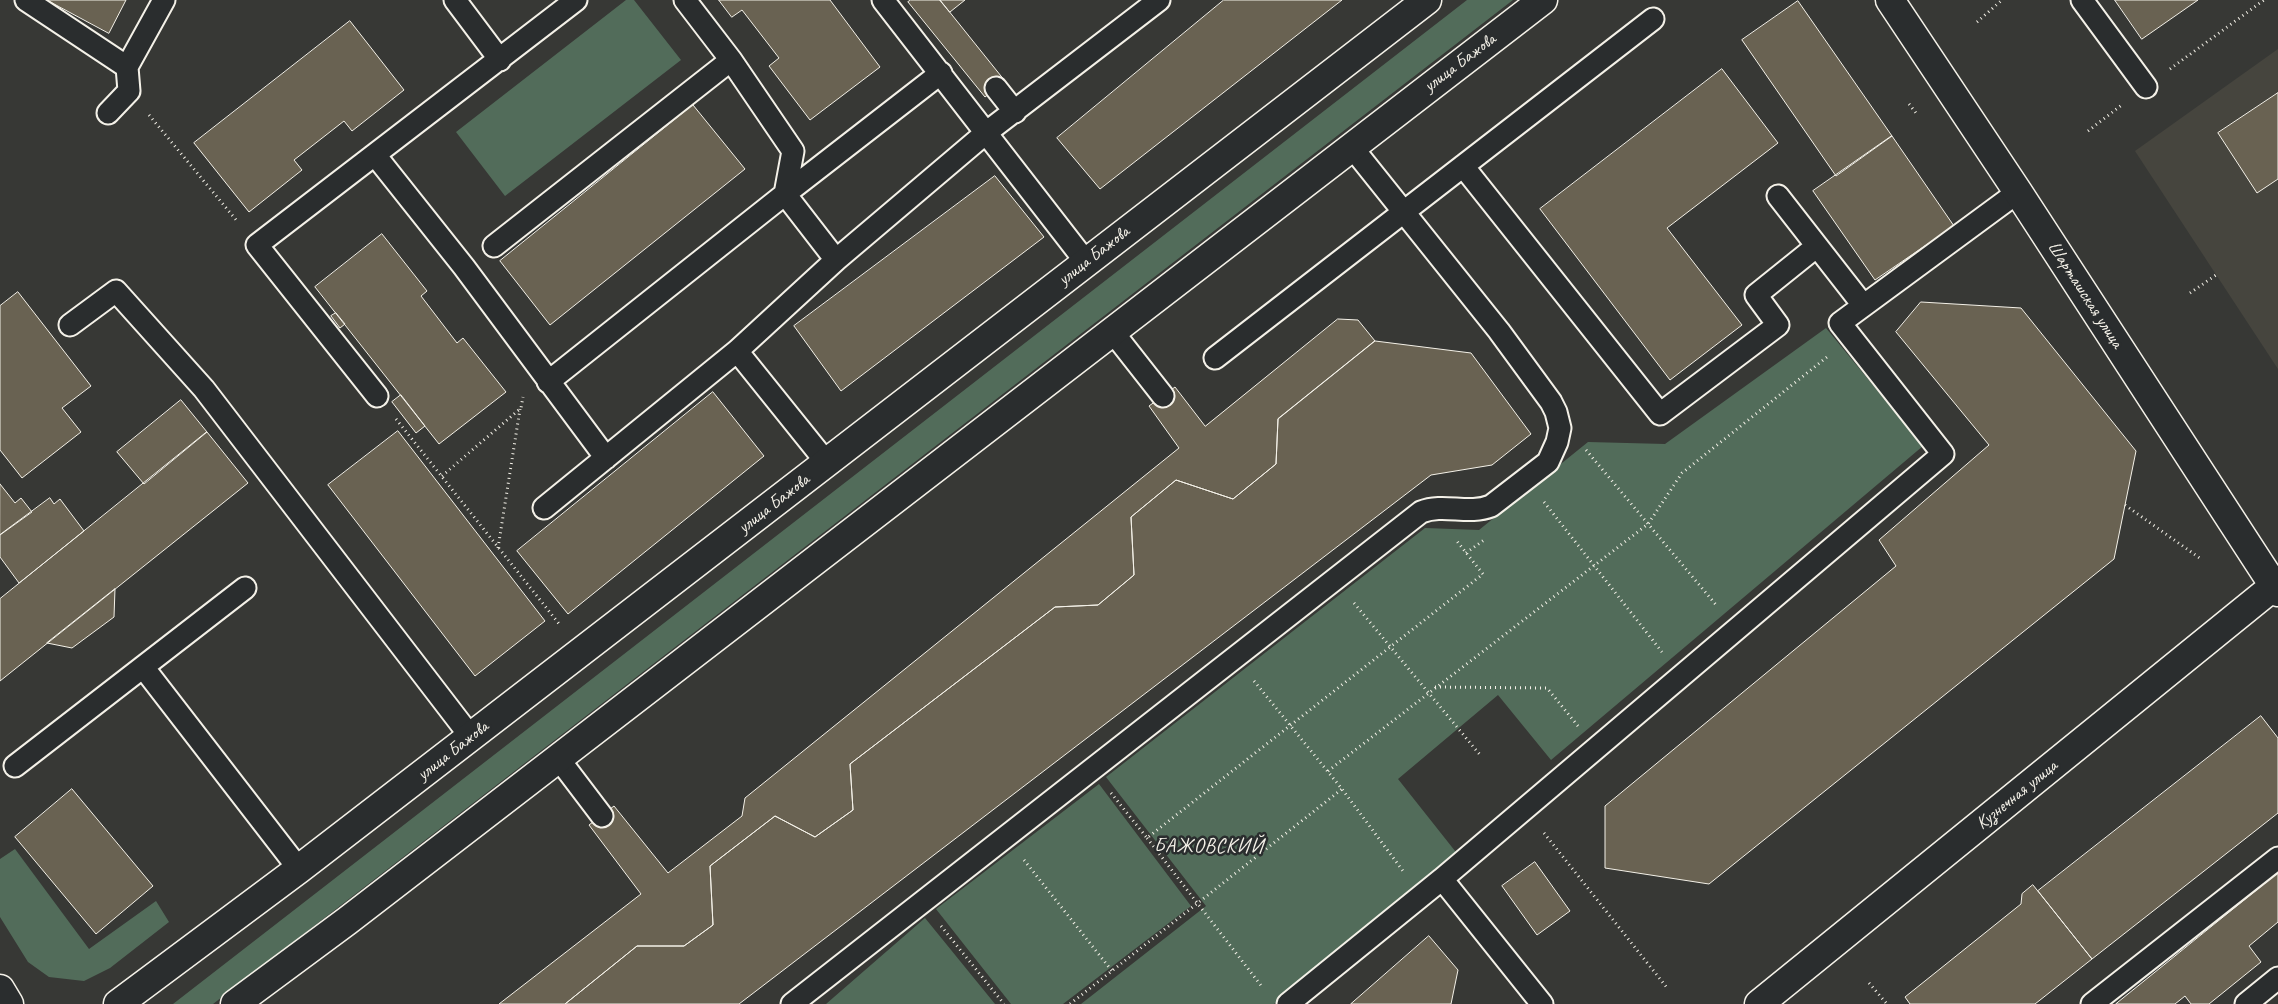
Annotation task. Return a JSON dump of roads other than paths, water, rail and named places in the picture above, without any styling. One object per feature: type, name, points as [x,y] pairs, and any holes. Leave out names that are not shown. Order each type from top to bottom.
[{"type":"street","name":"улица Бажова","points":[[118,1004],[299,869],[1428,0]]},
{"type":"street","name":"улица Бажова","points":[[235,1004],[347,921],[1543,0]]},
{"type":"street","name":"Шарташская улица","points":[[1890,0],[2277,588]]},
{"type":"street","name":"Кузнечная улица","points":[[1759,1004],[2277,588]]},
{"type":"street","points":[[0,989],[9,1004]]},
{"type":"lane","points":[[26,0],[127,66]]},
{"type":"lane","points":[[108,113],[129,91],[127,66],[164,0]]},
{"type":"lane","points":[[455,0],[500,60]]},
{"type":"lane","points":[[377,396],[257,245],[576,0]]},
{"type":"lane","points":[[685,0],[731,60],[793,151],[785,194],[836,260]]},
{"type":"lane","points":[[883,0],[1086,262]]},
{"type":"lane","points":[[544,508],[736,350],[836,260],[987,132],[1159,0]]},
{"type":"lane","points":[[2082,0],[2146,87]]},
{"type":"lane","points":[[1215,358],[1653,19]]},
{"type":"lane","points":[[494,246],[731,60]]},
{"type":"lane","points":[[548,382],[941,73]]},
{"type":"lane","points":[[996,88],[1015,112]]},
{"type":"lane","points":[[792,1004],[1420,512],[1432,508],[1481,510],[1491,506],[1548,462],[1557,442],[1560,428],[1551,402],[1499,331],[1351,146]]},
{"type":"lane","points":[[375,155],[464,267],[606,458]]},
{"type":"lane","points":[[1463,166],[1660,414],[1778,325],[1756,295],[1817,246]]},
{"type":"lane","points":[[1288,1004],[1442,879],[1943,454],[1840,323],[2018,192]]},
{"type":"lane","points":[[1778,196],[1863,305]]},
{"type":"lane","points":[[70,325],[116,291],[204,389],[471,737]]},
{"type":"lane","points":[[1112,331],[1164,396]]},
{"type":"lane","points":[[736,350],[827,463]]},
{"type":"lane","points":[[15,766],[244,588]]},
{"type":"lane","points":[[143,667],[299,869]]},
{"type":"lane","points":[[558,758],[602,816]]},
{"type":"lane","points":[[2092,1004],[2278,858]]},
{"type":"lane","points":[[1442,879],[1542,1004]]},
{"type":"lane","points":[[2246,1004],[2278,978]]},
{"type":"district","name":"БАЖОВСКИЙ","points":[[1209,847]]}]
